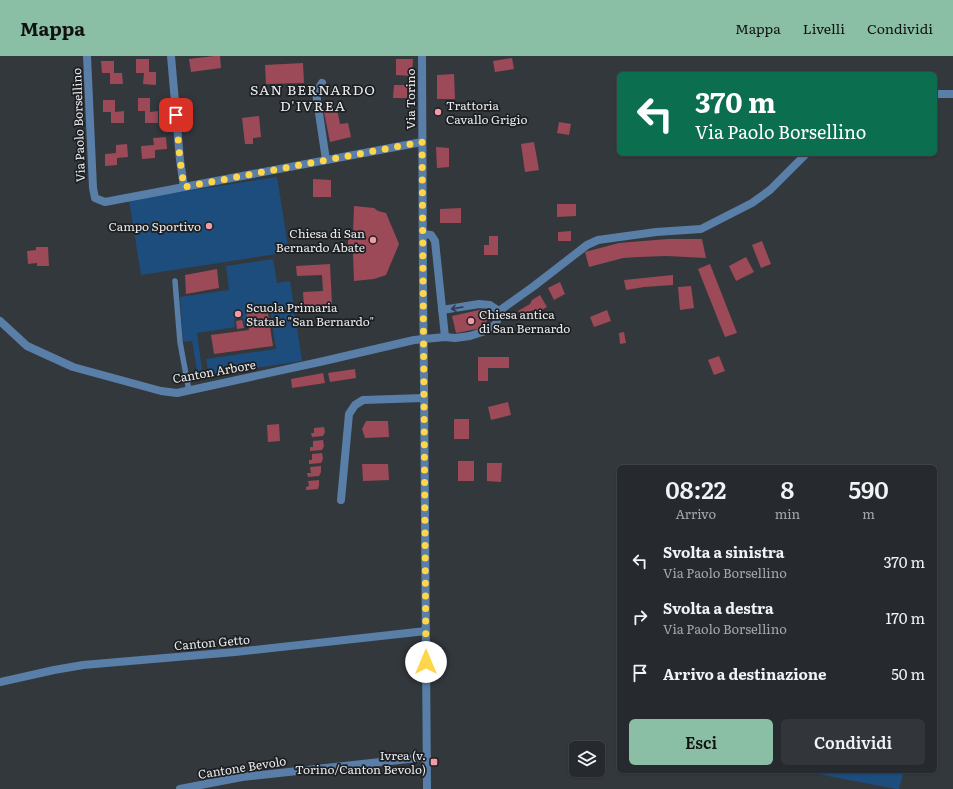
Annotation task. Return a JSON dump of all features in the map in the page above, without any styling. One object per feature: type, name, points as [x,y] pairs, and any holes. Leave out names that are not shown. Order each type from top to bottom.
[{"type":"street","name":"Via Paolo Borsellino","points":[[87,56],[93,188],[95,198],[105,202],[422,142]]},
{"type":"street","points":[[172,56],[180,160],[184,187]]},
{"type":"street","name":"Via Torino","points":[[422,56],[427,789]]},
{"type":"street","points":[[322,83],[316,93],[326,160]]},
{"type":"street","points":[[937,94],[953,94]]},
{"type":"street","points":[[442,310],[479,304],[490,305],[499,312],[587,245],[598,240],[656,232],[701,229],[752,203],[770,190],[804,156]]},
{"type":"street","points":[[423,234],[431,235],[435,241],[445,337]]},
{"type":"street","name":"Canton Arbore","points":[[0,321],[27,346],[73,367],[161,391],[177,393],[324,362],[414,340],[470,336],[488,330],[496,324],[499,312]]},
{"type":"street","points":[[341,500],[346,428],[352,408],[359,401],[363,400],[424,398]]},
{"type":"street","name":"Canton Getto","points":[[0,682],[84,665],[235,652],[426,631]]},
{"type":"street","name":"Cantone Bevolo","points":[[180,789],[242,777],[427,756]]},
{"type":"lane","points":[[175,281],[180,342],[189,390]]},
{"type":"shaded area","name":"Campo Sportivo","points":[[277,177],[289,252],[141,275],[129,200]]},
{"type":"shaded area","name":"Scuola Primaria Statale \"San Bernardo\"","points":[[273,259],[277,283],[290,281],[302,361],[209,375],[206,359],[276,349],[269,304],[246,307],[249,326],[245,327],[243,318],[234,319],[235,327],[197,333],[203,376],[198,377],[192,341],[183,342],[180,297],[229,290],[226,266]]},
{"type":"shaded area","points":[[812,773],[903,773],[899,789]]},
{"type":"building","points":[[220,56],[221,68],[191,72],[189,59]]},
{"type":"building","points":[[512,58],[514,69],[495,72],[493,61]]},
{"type":"building","points":[[136,59],[149,59],[149,72],[156,72],[156,85],[143,84],[144,73],[136,73]]},
{"type":"building","points":[[396,59],[413,59],[412,76],[396,75]]},
{"type":"building","points":[[101,61],[114,61],[114,73],[122,73],[123,84],[110,84],[110,73],[102,73]]},
{"type":"building","points":[[303,63],[304,83],[266,84],[265,65]]},
{"type":"building","points":[[454,74],[455,99],[437,99],[437,75]]},
{"type":"building","points":[[394,85],[407,85],[407,98],[393,98]]},
{"type":"building","points":[[138,98],[150,98],[150,112],[158,111],[158,123],[145,123],[145,111],[138,111]]},
{"type":"building","points":[[103,100],[115,100],[115,112],[124,111],[124,123],[111,123],[111,112],[103,112]]},
{"type":"building","points":[[337,109],[340,124],[348,123],[351,137],[330,142],[324,112]]},
{"type":"building","points":[[259,116],[261,137],[253,138],[253,144],[245,144],[242,118]]},
{"type":"building","points":[[559,122],[571,124],[569,135],[557,133]]},
{"type":"building","points":[[166,137],[167,149],[155,150],[155,158],[142,159],[141,146],[154,145],[153,138]]},
{"type":"building","points":[[534,142],[539,170],[525,172],[521,144]]},
{"type":"building","points":[[127,144],[128,157],[117,158],[117,165],[105,166],[105,154],[116,153],[116,145]]},
{"type":"building","points":[[436,147],[449,148],[449,167],[437,168]]},
{"type":"building","points":[[313,179],[331,180],[331,197],[313,197]]},
{"type":"building","points":[[557,204],[576,204],[576,216],[557,217]]},
{"type":"building","name":"Chiesa di San Bernardo Abate","points":[[354,206],[374,208],[378,211],[386,213],[399,244],[386,275],[374,279],[354,281],[353,253],[348,248],[348,237],[353,233]]},
{"type":"building","points":[[461,208],[461,223],[440,223],[440,209]]},
{"type":"building","points":[[571,231],[571,241],[558,241],[558,232]]},
{"type":"building","points":[[489,236],[498,236],[498,255],[484,255],[484,245],[489,245]]},
{"type":"building","points":[[668,239],[702,239],[706,258],[667,256],[623,258],[589,267],[585,252],[619,243]]},
{"type":"building","points":[[762,241],[771,264],[761,268],[752,245]]},
{"type":"building","points":[[36,247],[48,247],[49,266],[37,266],[37,263],[28,264],[27,251],[36,250]]},
{"type":"building","points":[[746,257],[754,272],[736,281],[729,266]]},
{"type":"building","points":[[330,264],[332,304],[304,306],[303,292],[323,291],[322,275],[297,276],[296,266]]},
{"type":"building","points":[[710,264],[737,333],[725,337],[698,269]]},
{"type":"building","points":[[217,269],[219,288],[186,294],[185,275]]},
{"type":"building","points":[[673,275],[673,285],[626,290],[624,280]]},
{"type":"building","points":[[560,282],[565,294],[554,300],[548,288]]},
{"type":"building","points":[[691,286],[694,308],[680,310],[678,287]]},
{"type":"building","points":[[540,295],[547,307],[536,313],[533,310],[522,317],[518,311],[530,304],[532,300]]},
{"type":"building","points":[[267,307],[273,346],[214,354],[211,335],[249,330],[246,310]]},
{"type":"building","name":"Chiesa antica di San Bernardo","points":[[484,309],[484,313],[489,312],[490,320],[486,321],[487,327],[456,333],[452,316]]},
{"type":"building","points":[[607,310],[611,321],[594,327],[590,317]]},
{"type":"building","points":[[242,320],[244,328],[237,329],[236,321]]},
{"type":"building","points":[[624,332],[626,343],[620,344],[619,333]]},
{"type":"building","points":[[719,356],[725,371],[714,375],[708,360]]},
{"type":"building","points":[[478,357],[509,357],[509,368],[488,368],[488,381],[478,381]]},
{"type":"building","points":[[355,369],[356,378],[330,382],[328,373]]},
{"type":"building","points":[[323,373],[325,383],[292,388],[291,379]]},
{"type":"building","points":[[508,402],[511,415],[491,420],[488,407]]},
{"type":"building","points":[[454,419],[469,419],[469,439],[454,439]]},
{"type":"building","points":[[366,421],[388,421],[389,437],[365,438],[362,429]]},
{"type":"building","points":[[279,424],[280,441],[268,442],[267,425]]},
{"type":"building","points":[[324,427],[325,432],[323,436],[312,437],[311,433],[314,433],[314,428]]},
{"type":"building","points":[[323,440],[324,446],[322,450],[310,451],[310,447],[313,447],[313,441]]},
{"type":"building","points":[[322,453],[323,459],[321,463],[309,464],[309,460],[312,460],[312,454]]},
{"type":"building","points":[[458,461],[474,461],[474,481],[458,481]]},
{"type":"building","points":[[487,463],[502,463],[501,482],[487,481]]},
{"type":"building","points":[[362,464],[388,464],[389,480],[363,481]]},
{"type":"building","points":[[321,466],[319,476],[308,477],[307,473],[311,473],[310,467]]},
{"type":"building","points":[[319,480],[318,489],[306,490],[306,487],[309,486],[308,481]]},
{"type":"place","name":"Trattoria Cavallo Grigio","points":[[438,112]]},
{"type":"place","name":"Campo Sportivo","points":[[209,226]]},
{"type":"place","name":"Chiesa di San Bernardo Abate","points":[[373,240]]},
{"type":"place","name":"Scuola Primaria Statale \"San Bernardo\"","points":[[238,314]]},
{"type":"place","name":"Chiesa antica di San Bernardo","points":[[471,321]]},
{"type":"place","name":"Ivrea (v. Torino/Canton Bevolo)","points":[[434,762]]},
{"type":"district","name":"SAN BERNARDO D'IVREA","points":[[313,98]]},
{"type":"route","points":[[176,115],[184,187],[422,142],[426,662]]}]
